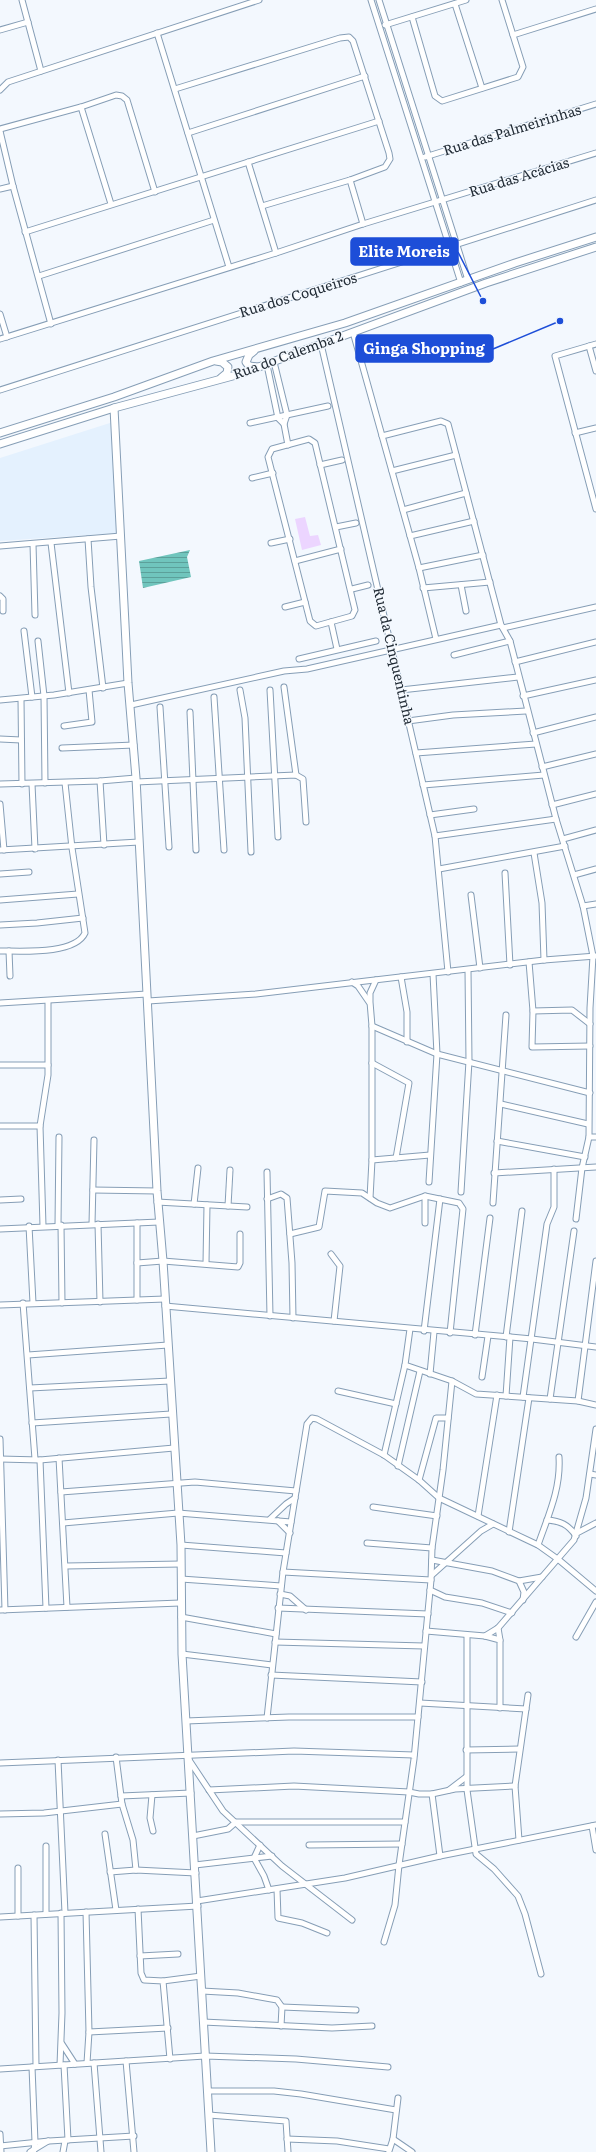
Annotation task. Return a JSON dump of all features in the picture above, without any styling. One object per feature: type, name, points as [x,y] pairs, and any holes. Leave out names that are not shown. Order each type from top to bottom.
[{"type":"street","points":[[22,0],[41,71]]},
{"type":"street","points":[[0,90],[8,82],[259,0]]},
{"type":"street","points":[[371,0],[450,247],[465,281]]},
{"type":"street","points":[[379,0],[457,245],[465,281]]},
{"type":"street","points":[[380,27],[466,0]]},
{"type":"street","points":[[412,17],[435,96],[442,101],[518,77],[521,74],[523,67],[502,0]]},
{"type":"street","points":[[455,4],[482,88]]},
{"type":"street","points":[[513,35],[596,9]]},
{"type":"street","points":[[0,30],[28,22]]},
{"type":"street","points":[[157,33],[176,89],[201,178],[229,267]]},
{"type":"street","points":[[176,89],[344,37],[349,38],[354,43],[390,153],[389,162],[385,167],[350,180],[262,206]]},
{"type":"street","points":[[188,133],[365,76]]},
{"type":"street","points":[[51,324],[39,276],[25,232],[0,130],[81,107],[116,95],[125,97],[155,192]]},
{"type":"street","name":"Rua das Palmeirinhas","points":[[422,159],[596,104]]},
{"type":"street","points":[[81,107],[111,204]]},
{"type":"street","points":[[25,232],[379,121]]},
{"type":"street","name":"Rua das Acácias","points":[[0,339],[276,253],[363,224],[596,153]]},
{"type":"street","points":[[248,162],[276,253]]},
{"type":"street","points":[[350,180],[363,224]]},
{"type":"street","points":[[0,189],[13,186]]},
{"type":"street","name":"Rua dos Coqueiros","points":[[0,390],[596,200]]},
{"type":"street","points":[[39,276],[214,220]]},
{"type":"street","name":"Rua do Calemba 2","points":[[0,433],[114,397],[213,361],[345,323],[515,263],[596,237]]},
{"type":"street","name":"Rua do Calemba 2","points":[[0,444],[114,408],[264,366],[486,282],[596,248]]},
{"type":"street","points":[[0,314],[7,337]]},
{"type":"street","points":[[353,332],[419,568],[436,639]]},
{"type":"street","name":"Rua da Cinquentinha","points":[[321,344],[435,836],[448,972]]},
{"type":"street","points":[[596,344],[555,356],[596,509]]},
{"type":"street","points":[[589,346],[596,371]]},
{"type":"street","points":[[256,349],[249,355],[246,362],[249,366],[264,366],[278,418],[284,424]]},
{"type":"street","points":[[213,361],[222,362],[228,367],[227,373],[217,380]]},
{"type":"street","points":[[274,362],[287,415],[284,424],[288,445]]},
{"type":"street","points":[[250,424],[328,406]]},
{"type":"street","points":[[114,408],[128,683],[134,745],[148,998],[156,1191],[163,1262],[171,1414],[181,1545],[180,1603],[182,1654],[198,1904],[211,2152]]},
{"type":"street","points":[[382,436],[444,421],[448,424],[502,626],[510,641],[526,712],[552,805],[594,940],[595,956],[590,1024],[593,1032],[590,1046],[589,1137],[582,1168],[576,1219]]},
{"type":"street","points":[[575,434],[596,428]]},
{"type":"street","points":[[309,439],[315,443],[320,465],[352,589],[354,613],[352,616],[313,625],[310,621],[296,561],[268,457],[269,452],[272,449],[309,439]]},
{"type":"street","points":[[392,471],[456,455]]},
{"type":"street","points":[[320,465],[342,460]]},
{"type":"street","points":[[252,478],[273,473]]},
{"type":"street","points":[[403,510],[466,492]]},
{"type":"street","points":[[410,536],[474,521]]},
{"type":"street","points":[[336,527],[356,523]]},
{"type":"street","points":[[0,546],[51,543],[121,536]]},
{"type":"street","points":[[88,539],[91,587],[103,688]]},
{"type":"street","points":[[272,543],[290,539]]},
{"type":"street","points":[[51,543],[69,693]]},
{"type":"street","points":[[33,544],[35,615]]},
{"type":"street","points":[[296,561],[341,549]]},
{"type":"street","points":[[419,568],[483,555]]},
{"type":"street","points":[[424,588],[490,582]]},
{"type":"street","points":[[352,589],[368,585]]},
{"type":"street","points":[[461,585],[466,611]]},
{"type":"street","points":[[0,596],[3,599],[3,611]]},
{"type":"street","points":[[285,607],[306,602]]},
{"type":"street","points":[[130,705],[284,671],[307,669],[392,648],[596,607]]},
{"type":"street","points":[[331,622],[337,650]]},
{"type":"street","points":[[24,631],[32,697]]},
{"type":"street","points":[[299,659],[376,641]]},
{"type":"street","points":[[454,655],[510,641]]},
{"type":"street","points":[[38,642],[44,696],[45,783]]},
{"type":"street","points":[[515,662],[596,642]]},
{"type":"street","points":[[401,690],[518,677]]},
{"type":"street","points":[[523,696],[596,680]]},
{"type":"street","points":[[0,700],[69,693],[128,683]]},
{"type":"street","points":[[284,687],[296,775]]},
{"type":"street","points":[[64,726],[92,722],[89,690]]},
{"type":"street","points":[[240,690],[245,718],[251,852]]},
{"type":"street","points":[[270,690],[278,837]]},
{"type":"street","points":[[214,697],[224,850]]},
{"type":"street","points":[[21,698],[22,784]]},
{"type":"street","points":[[160,707],[169,847]]},
{"type":"street","points":[[190,712],[196,850]]},
{"type":"street","points":[[408,722],[453,715],[526,712]]},
{"type":"street","points":[[533,733],[596,717]]},
{"type":"street","points":[[0,739],[21,740]]},
{"type":"street","points":[[416,752],[536,744]]},
{"type":"street","points":[[62,748],[134,745]]},
{"type":"street","points":[[542,767],[596,754]]},
{"type":"street","points":[[0,784],[136,780],[164,781],[296,775],[303,779],[306,822]]},
{"type":"street","points":[[423,785],[544,775]]},
{"type":"street","points":[[100,781],[104,845]]},
{"type":"street","points":[[0,951],[57,949],[75,943],[83,938],[85,933],[78,894],[65,783]]},
{"type":"street","points":[[32,784],[35,849]]},
{"type":"street","points":[[552,805],[596,794]]},
{"type":"street","points":[[0,804],[2,850],[72,848],[139,842]]},
{"type":"street","points":[[430,815],[474,809]]},
{"type":"street","points":[[435,836],[556,819]]},
{"type":"street","points":[[563,839],[596,830]]},
{"type":"street","points":[[439,868],[534,853],[565,846]]},
{"type":"street","points":[[534,853],[542,904],[544,960]]},
{"type":"street","points":[[574,875],[596,868]]},
{"type":"street","points":[[0,874],[29,872]]},
{"type":"street","points":[[505,873],[510,965]]},
{"type":"street","points":[[0,900],[78,894]]},
{"type":"street","points":[[472,894],[480,968]]},
{"type":"street","points":[[583,906],[596,904]]},
{"type":"street","points":[[0,925],[83,918]]},
{"type":"street","points":[[9,951],[10,976]]},
{"type":"street","points":[[0,1003],[48,1000],[256,994],[544,960],[595,956]]},
{"type":"street","points":[[529,962],[533,1011],[532,1046],[590,1046]]},
{"type":"street","points":[[461,1192],[469,1061],[468,970]]},
{"type":"street","points":[[429,1182],[437,1054],[433,974]]},
{"type":"street","points":[[401,977],[407,1012],[408,1042]]},
{"type":"street","points":[[370,1198],[372,1160],[372,1026],[370,993],[376,980]]},
{"type":"street","points":[[352,982],[358,986],[370,1002]]},
{"type":"street","points":[[43,1226],[40,1126],[47,1088],[48,1000]]},
{"type":"street","points":[[533,1011],[574,1011],[590,1024]]},
{"type":"street","points":[[493,1203],[506,1015]]},
{"type":"street","points":[[372,1026],[437,1054],[590,1093]]},
{"type":"street","points":[[372,1063],[409,1083],[396,1158]]},
{"type":"street","points":[[0,1065],[48,1065]]},
{"type":"street","points":[[590,1068],[596,1068]]},
{"type":"street","points":[[590,1100],[596,1101]]},
{"type":"street","points":[[501,1104],[588,1124]]},
{"type":"street","points":[[0,1126],[40,1126]]},
{"type":"street","points":[[59,1137],[62,1303]]},
{"type":"street","points":[[589,1137],[596,1137]]},
{"type":"street","points":[[92,1224],[94,1140]]},
{"type":"street","points":[[497,1141],[585,1157]]},
{"type":"street","points":[[372,1160],[430,1155]]},
{"type":"street","points":[[494,1173],[596,1167]]},
{"type":"street","points":[[194,1204],[198,1168]]},
{"type":"street","points":[[509,1532],[547,1224],[554,1207],[554,1169]]},
{"type":"street","points":[[228,1206],[230,1170]]},
{"type":"street","points":[[267,1172],[270,1316]]},
{"type":"street","points":[[93,1190],[156,1191]]},
{"type":"street","points":[[290,1234],[319,1227],[325,1191],[358,1192],[377,1203],[393,1208],[426,1196],[459,1203],[464,1210],[450,1333]]},
{"type":"street","points":[[267,1199],[281,1194],[286,1196],[290,1234],[293,1318]]},
{"type":"street","points":[[425,1223],[426,1196]]},
{"type":"street","points":[[0,1200],[21,1199]]},
{"type":"street","points":[[424,1331],[440,1199]]},
{"type":"street","points":[[157,1202],[246,1207]]},
{"type":"street","points":[[206,1263],[207,1205]]},
{"type":"street","points":[[506,1396],[508,1337],[522,1211]]},
{"type":"street","points":[[475,1335],[490,1218]]},
{"type":"street","points":[[0,1229],[29,1226],[137,1224],[159,1222]]},
{"type":"street","points":[[98,1224],[100,1302]]},
{"type":"street","points":[[137,1224],[137,1300]]},
{"type":"street","points":[[29,1226],[33,1303]]},
{"type":"street","points":[[550,1399],[574,1231]]},
{"type":"street","points":[[137,1263],[206,1263],[239,1266],[240,1234]]},
{"type":"street","points":[[331,1254],[340,1266],[334,1321]]},
{"type":"street","points":[[578,1401],[596,1261]]},
{"type":"street","points":[[0,1305],[137,1300],[270,1316],[334,1321],[434,1332],[532,1339],[596,1347]]},
{"type":"street","points":[[23,1303],[32,1424],[37,1459],[46,1608]]},
{"type":"street","points":[[384,1455],[405,1365],[410,1329]]},
{"type":"street","points":[[430,1374],[434,1332]]},
{"type":"street","points":[[482,1377],[488,1336]]},
{"type":"street","points":[[28,1355],[168,1345]]},
{"type":"street","points":[[405,1365],[452,1381],[472,1392],[526,1398],[578,1401],[596,1404]]},
{"type":"street","points":[[398,1466],[420,1371]]},
{"type":"street","points":[[30,1388],[170,1381]]},
{"type":"street","points":[[384,1942],[395,1905],[414,1755],[428,1614],[432,1548],[452,1381]]},
{"type":"street","points":[[338,1391],[396,1404]]},
{"type":"street","points":[[478,1516],[497,1395]]},
{"type":"street","points":[[32,1424],[171,1414]]},
{"type":"street","points":[[267,1718],[283,1572],[307,1424],[312,1418],[384,1455],[419,1480],[439,1498],[538,1545],[559,1560],[596,1591]]},
{"type":"street","points":[[419,1480],[436,1418],[448,1418]]},
{"type":"street","points":[[485,1636],[498,1628],[512,1613],[542,1577],[559,1560],[576,1534],[590,1474],[596,1440],[596,1429]]},
{"type":"street","points":[[0,1440],[2,1610],[180,1603]]},
{"type":"street","points":[[1,1459],[59,1458],[174,1448]]},
{"type":"street","points":[[538,1545],[559,1480],[559,1457]]},
{"type":"street","points":[[59,1458],[67,1607]]},
{"type":"street","points":[[590,1474],[596,1475]]},
{"type":"street","points":[[61,1492],[176,1482],[195,1482],[296,1491]]},
{"type":"street","points":[[270,1519],[295,1498]]},
{"type":"street","points":[[373,1507],[437,1516]]},
{"type":"street","points":[[63,1523],[178,1513],[270,1519],[291,1522]]},
{"type":"street","points":[[547,1520],[562,1523],[576,1534]]},
{"type":"street","points":[[278,1521],[290,1533]]},
{"type":"street","points":[[576,1534],[596,1523]]},
{"type":"street","points":[[283,1572],[431,1577],[481,1531],[493,1524]]},
{"type":"street","points":[[367,1543],[432,1548]]},
{"type":"street","points":[[181,1545],[286,1553]]},
{"type":"street","points":[[432,1560],[492,1571],[520,1581],[542,1577]]},
{"type":"street","points":[[66,1566],[181,1564]]},
{"type":"street","points":[[181,1579],[281,1586]]},
{"type":"street","points":[[520,1581],[524,1592],[523,1600]]},
{"type":"street","points":[[430,1590],[445,1597],[487,1605],[512,1613]]},
{"type":"street","points":[[280,1594],[290,1596],[306,1610]]},
{"type":"street","points":[[576,1637],[596,1602]]},
{"type":"street","points":[[278,1608],[428,1614]]},
{"type":"street","points":[[181,1617],[276,1634]]},
{"type":"street","points":[[498,1628],[500,1640],[500,1708]]},
{"type":"street","points":[[426,1631],[485,1636],[500,1640]]},
{"type":"street","points":[[467,1635],[466,1777],[475,1849],[477,1855],[494,1869],[518,1896],[525,1914],[541,1974]]},
{"type":"street","points":[[275,1642],[424,1646]]},
{"type":"street","points":[[182,1654],[272,1665]]},
{"type":"street","points":[[271,1676],[422,1682]]},
{"type":"street","points":[[519,1840],[515,1786],[519,1749],[528,1695]]},
{"type":"street","points":[[420,1703],[526,1709]]},
{"type":"street","points":[[186,1721],[267,1718],[418,1717]]},
{"type":"street","points":[[466,1750],[519,1749]]},
{"type":"street","points":[[0,1763],[116,1757],[188,1758],[294,1751],[414,1755]]},
{"type":"street","points":[[116,1757],[122,1804],[134,1840],[136,1870]]},
{"type":"street","points":[[188,1758],[218,1805],[272,1856],[352,1920]]},
{"type":"street","points":[[58,1760],[63,1913],[62,2065],[67,2140],[63,2152]]},
{"type":"street","points":[[448,1791],[466,1777]]},
{"type":"street","points":[[209,1790],[294,1786],[432,1794],[448,1791],[515,1786]]},
{"type":"street","points":[[121,1796],[191,1793]]},
{"type":"street","points":[[432,1794],[440,1856]]},
{"type":"street","points":[[152,1795],[150,1818],[153,1832]]},
{"type":"street","points":[[0,1814],[122,1804]]},
{"type":"street","points":[[193,1836],[228,1829],[236,1822],[405,1822]]},
{"type":"street","points":[[0,1917],[198,1904],[306,1883],[344,1878],[440,1856],[594,1826],[596,1850]]},
{"type":"street","points":[[105,1834],[116,1910]]},
{"type":"street","points":[[309,1845],[402,1844]]},
{"type":"street","points":[[254,1858],[260,1845]]},
{"type":"street","points":[[46,1846],[46,1914]]},
{"type":"street","points":[[110,1872],[195,1869],[272,1856]]},
{"type":"street","points":[[254,1858],[264,1876],[269,1890]]},
{"type":"street","points":[[18,1868],[18,1916]]},
{"type":"street","points":[[276,1889],[278,1918],[302,1923],[327,1933]]},
{"type":"street","points":[[138,1909],[140,1956],[143,1978],[147,1980],[163,1981],[201,1976]]},
{"type":"street","points":[[86,1912],[89,2032],[87,2063]]},
{"type":"street","points":[[32,2151],[35,2142],[34,1915]]},
{"type":"street","points":[[140,1956],[178,1954]]},
{"type":"street","points":[[163,1981],[170,2059]]},
{"type":"street","points":[[202,1990],[238,1993],[275,1999],[282,2007],[281,2026]]},
{"type":"street","points":[[282,2007],[356,2010]]},
{"type":"street","points":[[203,2022],[332,2028],[372,2026]]},
{"type":"street","points":[[89,2032],[168,2028]]},
{"type":"street","points":[[62,2044],[75,2064]]},
{"type":"street","points":[[0,2068],[205,2056],[296,2059],[388,2067]]},
{"type":"street","points":[[126,2061],[134,2136],[134,2152]]},
{"type":"street","points":[[94,2063],[101,2152]]},
{"type":"street","points":[[207,2091],[274,2091],[396,2110]]},
{"type":"street","points":[[287,2138],[337,2141],[389,2151],[393,2139],[398,2098]]},
{"type":"street","points":[[209,2115],[285,2120],[288,2152]]},
{"type":"street","points":[[0,2134],[1,2152]]},
{"type":"street","points":[[0,2146],[35,2142],[134,2136]]},
{"type":"street","points":[[393,2139],[412,2152]]},
{"type":"street","points":[[32,2151],[49,2141]]},
{"type":"shaded area","points":[[113,422],[118,533],[0,541],[0,458]]},
{"type":"shaded area","points":[[305,517],[310,536],[318,535],[321,545],[302,550],[295,519]]},
{"type":"shaded area","points":[[190,550],[187,557],[191,577],[143,588],[139,561]]},
{"type":"place","name":"Elite Moreis","points":[[483,301]]},
{"type":"place","name":"Ginga Shopping","points":[[560,321]]}]
